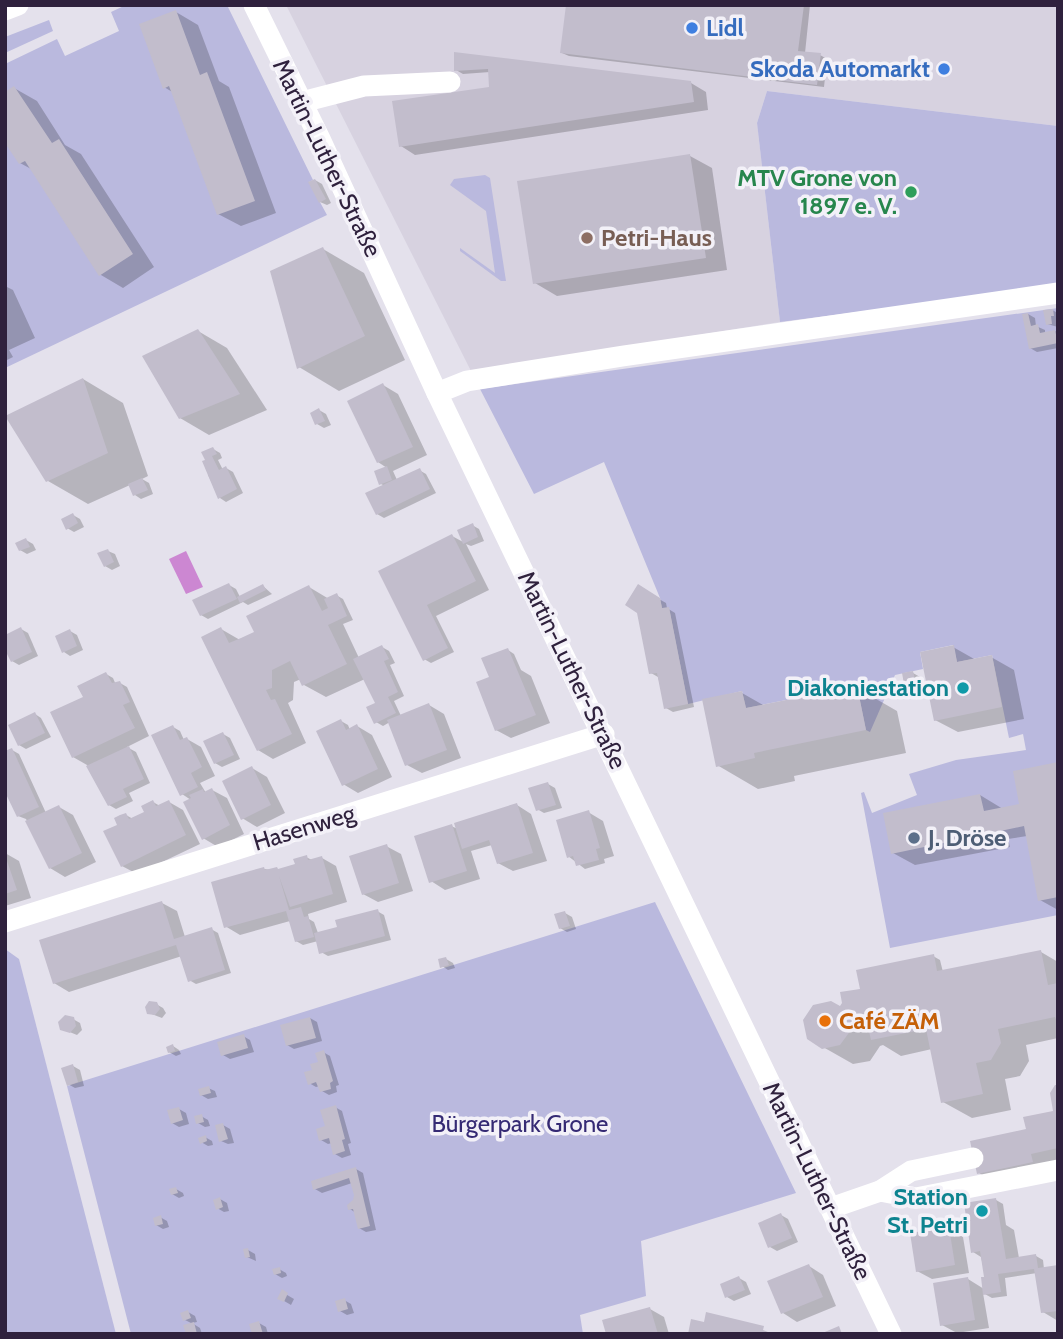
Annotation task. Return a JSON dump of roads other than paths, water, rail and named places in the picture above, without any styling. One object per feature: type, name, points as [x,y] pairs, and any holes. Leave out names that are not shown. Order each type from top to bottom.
[{"type":"street","points":[[5,10],[18,5]]},
{"type":"street","name":"Martin-Luther-Straße","points":[[254,5],[437,393],[604,734],[891,1334]]},
{"type":"street","points":[[302,102],[364,86],[450,82]]},
{"type":"street","points":[[437,393],[467,381],[1058,293]]},
{"type":"street","name":"Hasenweg","points":[[5,922],[604,734]]},
{"type":"street","points":[[831,1208],[880,1191],[911,1171],[972,1158]]},
{"type":"street","points":[[880,1191],[916,1198],[1058,1170]]},
{"type":"place","name":"Lidl","points":[[692,28]]},
{"type":"place","name":"Skoda Automarkt","points":[[944,69]]},
{"type":"place","name":"MTV Grone von 1897 e. V.","points":[[911,192]]},
{"type":"place","name":"Petri-Haus","points":[[587,238]]},
{"type":"place","name":"Diakoniestation","points":[[963,688]]},
{"type":"place","name":"J. Dröse","points":[[914,838]]},
{"type":"place","name":"Café ZÄM","points":[[825,1021]]},
{"type":"place","name":"Station St. Petri","points":[[982,1211]]},
{"type":"park label","name":"Bürgerpark Grone","points":[[520,1124]]}]
